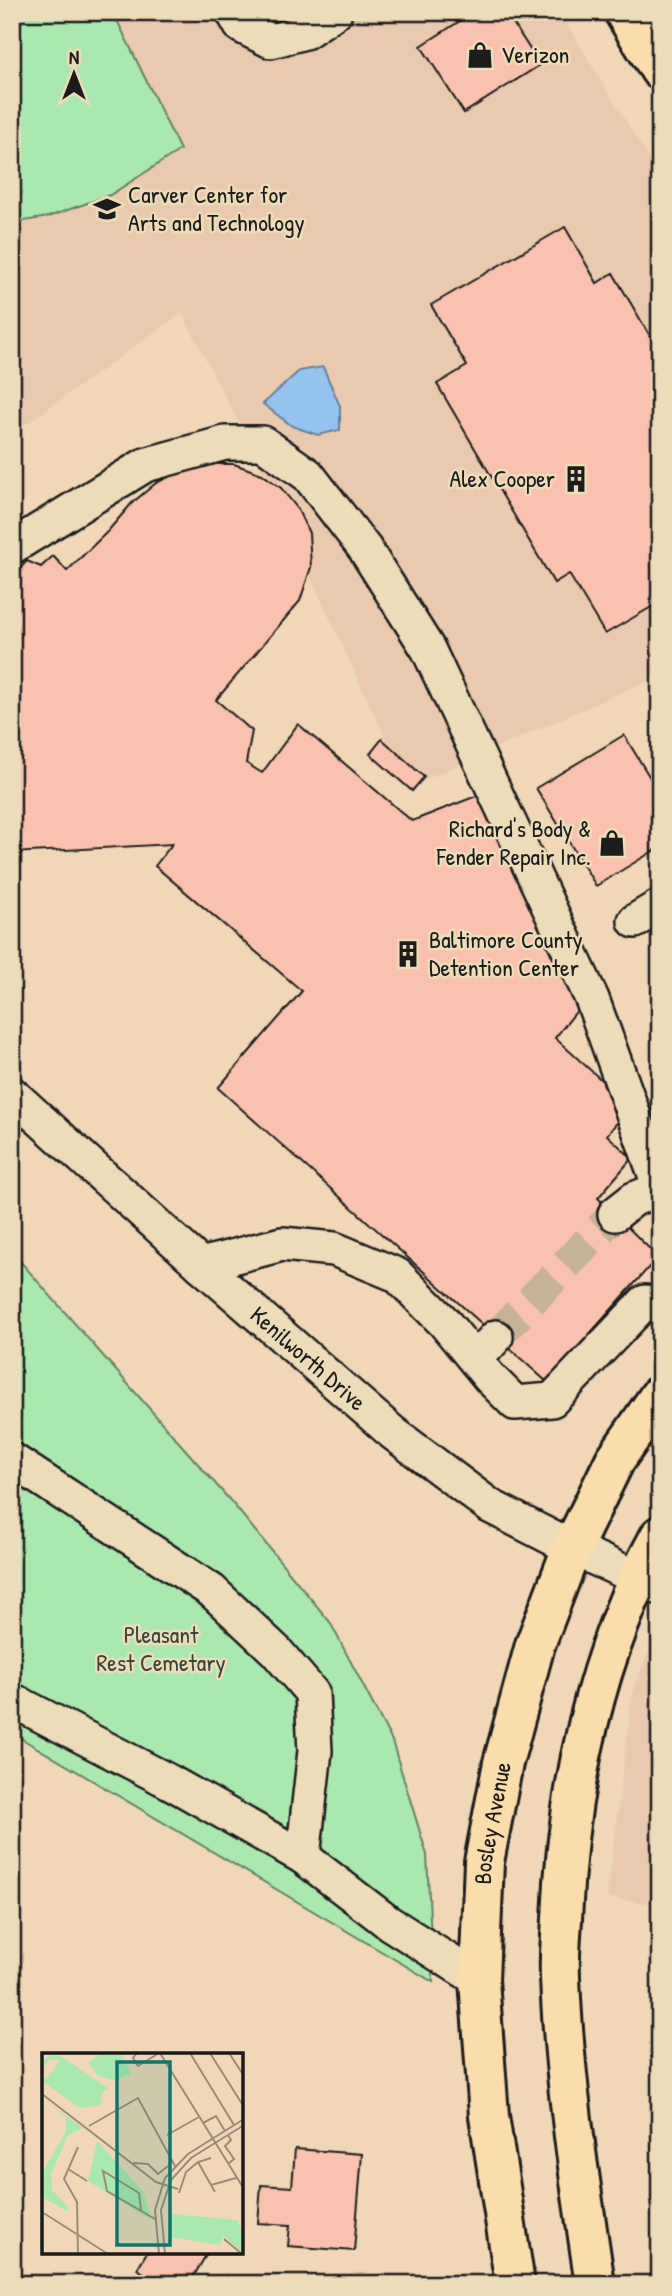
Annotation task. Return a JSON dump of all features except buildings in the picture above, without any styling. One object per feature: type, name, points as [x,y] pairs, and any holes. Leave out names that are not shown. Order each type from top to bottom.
[{"type":"main road","points":[[624,12],[660,70]]},
{"type":"main road","name":"Bosley Avenue","points":[[515,2284],[489,2116],[479,1980],[484,1862],[503,1763],[535,1645],[572,1548],[615,1460],[660,1395]]},
{"type":"main road","points":[[595,2284],[570,2105],[559,1975],[564,1865],[576,1778],[604,1664],[648,1583],[660,1536]]},
{"type":"street","points":[[233,12],[241,26],[271,41],[305,32],[335,12]]},
{"type":"street","points":[[12,547],[145,465],[225,443],[263,443],[308,475],[365,549],[428,649],[592,999],[660,1188],[634,1199],[615,1214]]},
{"type":"street","name":"Kenilworth Drive","points":[[12,1094],[201,1265],[404,1441],[490,1506],[648,1583]]},
{"type":"street","points":[[201,1265],[282,1244],[334,1249],[397,1275],[444,1322],[486,1348],[515,1403],[552,1400],[645,1302]]},
{"type":"street","points":[[12,1460],[212,1591],[276,1651],[313,1693],[315,1751],[303,1857]]},
{"type":"street","points":[[12,1700],[170,1782],[303,1857],[389,1923],[479,1980]]},
{"type":"shaded area","points":[[12,12],[559,12],[660,176],[660,675],[408,787],[242,429],[182,313],[12,434]]},
{"type":"shaded area","points":[[660,1625],[660,1905],[607,1898],[633,1689]]},
{"type":"green space","points":[[12,12],[113,12],[180,150],[110,195],[48,217],[12,223]]},
{"type":"green space","name":"Pleasant Rest Cemetary","points":[[12,1252],[234,1505],[330,1622],[392,1741],[427,1855],[433,1982],[12,1733]]},
{"type":"water","points":[[323,367],[340,406],[340,430],[318,435],[292,426],[263,404],[299,371]]},
{"type":"tunnel","points":[[496,1337],[615,1214]]},
{"type":"place","name":"Verizon","points":[[480,55]]},
{"type":"place","name":"Carver Center for Arts and Technology","points":[[107,209]]},
{"type":"place","name":"Alex Cooper","points":[[576,479]]},
{"type":"place","name":"Richard's Body & Fender Repair Inc.","points":[[612,843]]},
{"type":"place","name":"Baltimore County Detention Center","points":[[408,954]]}]
